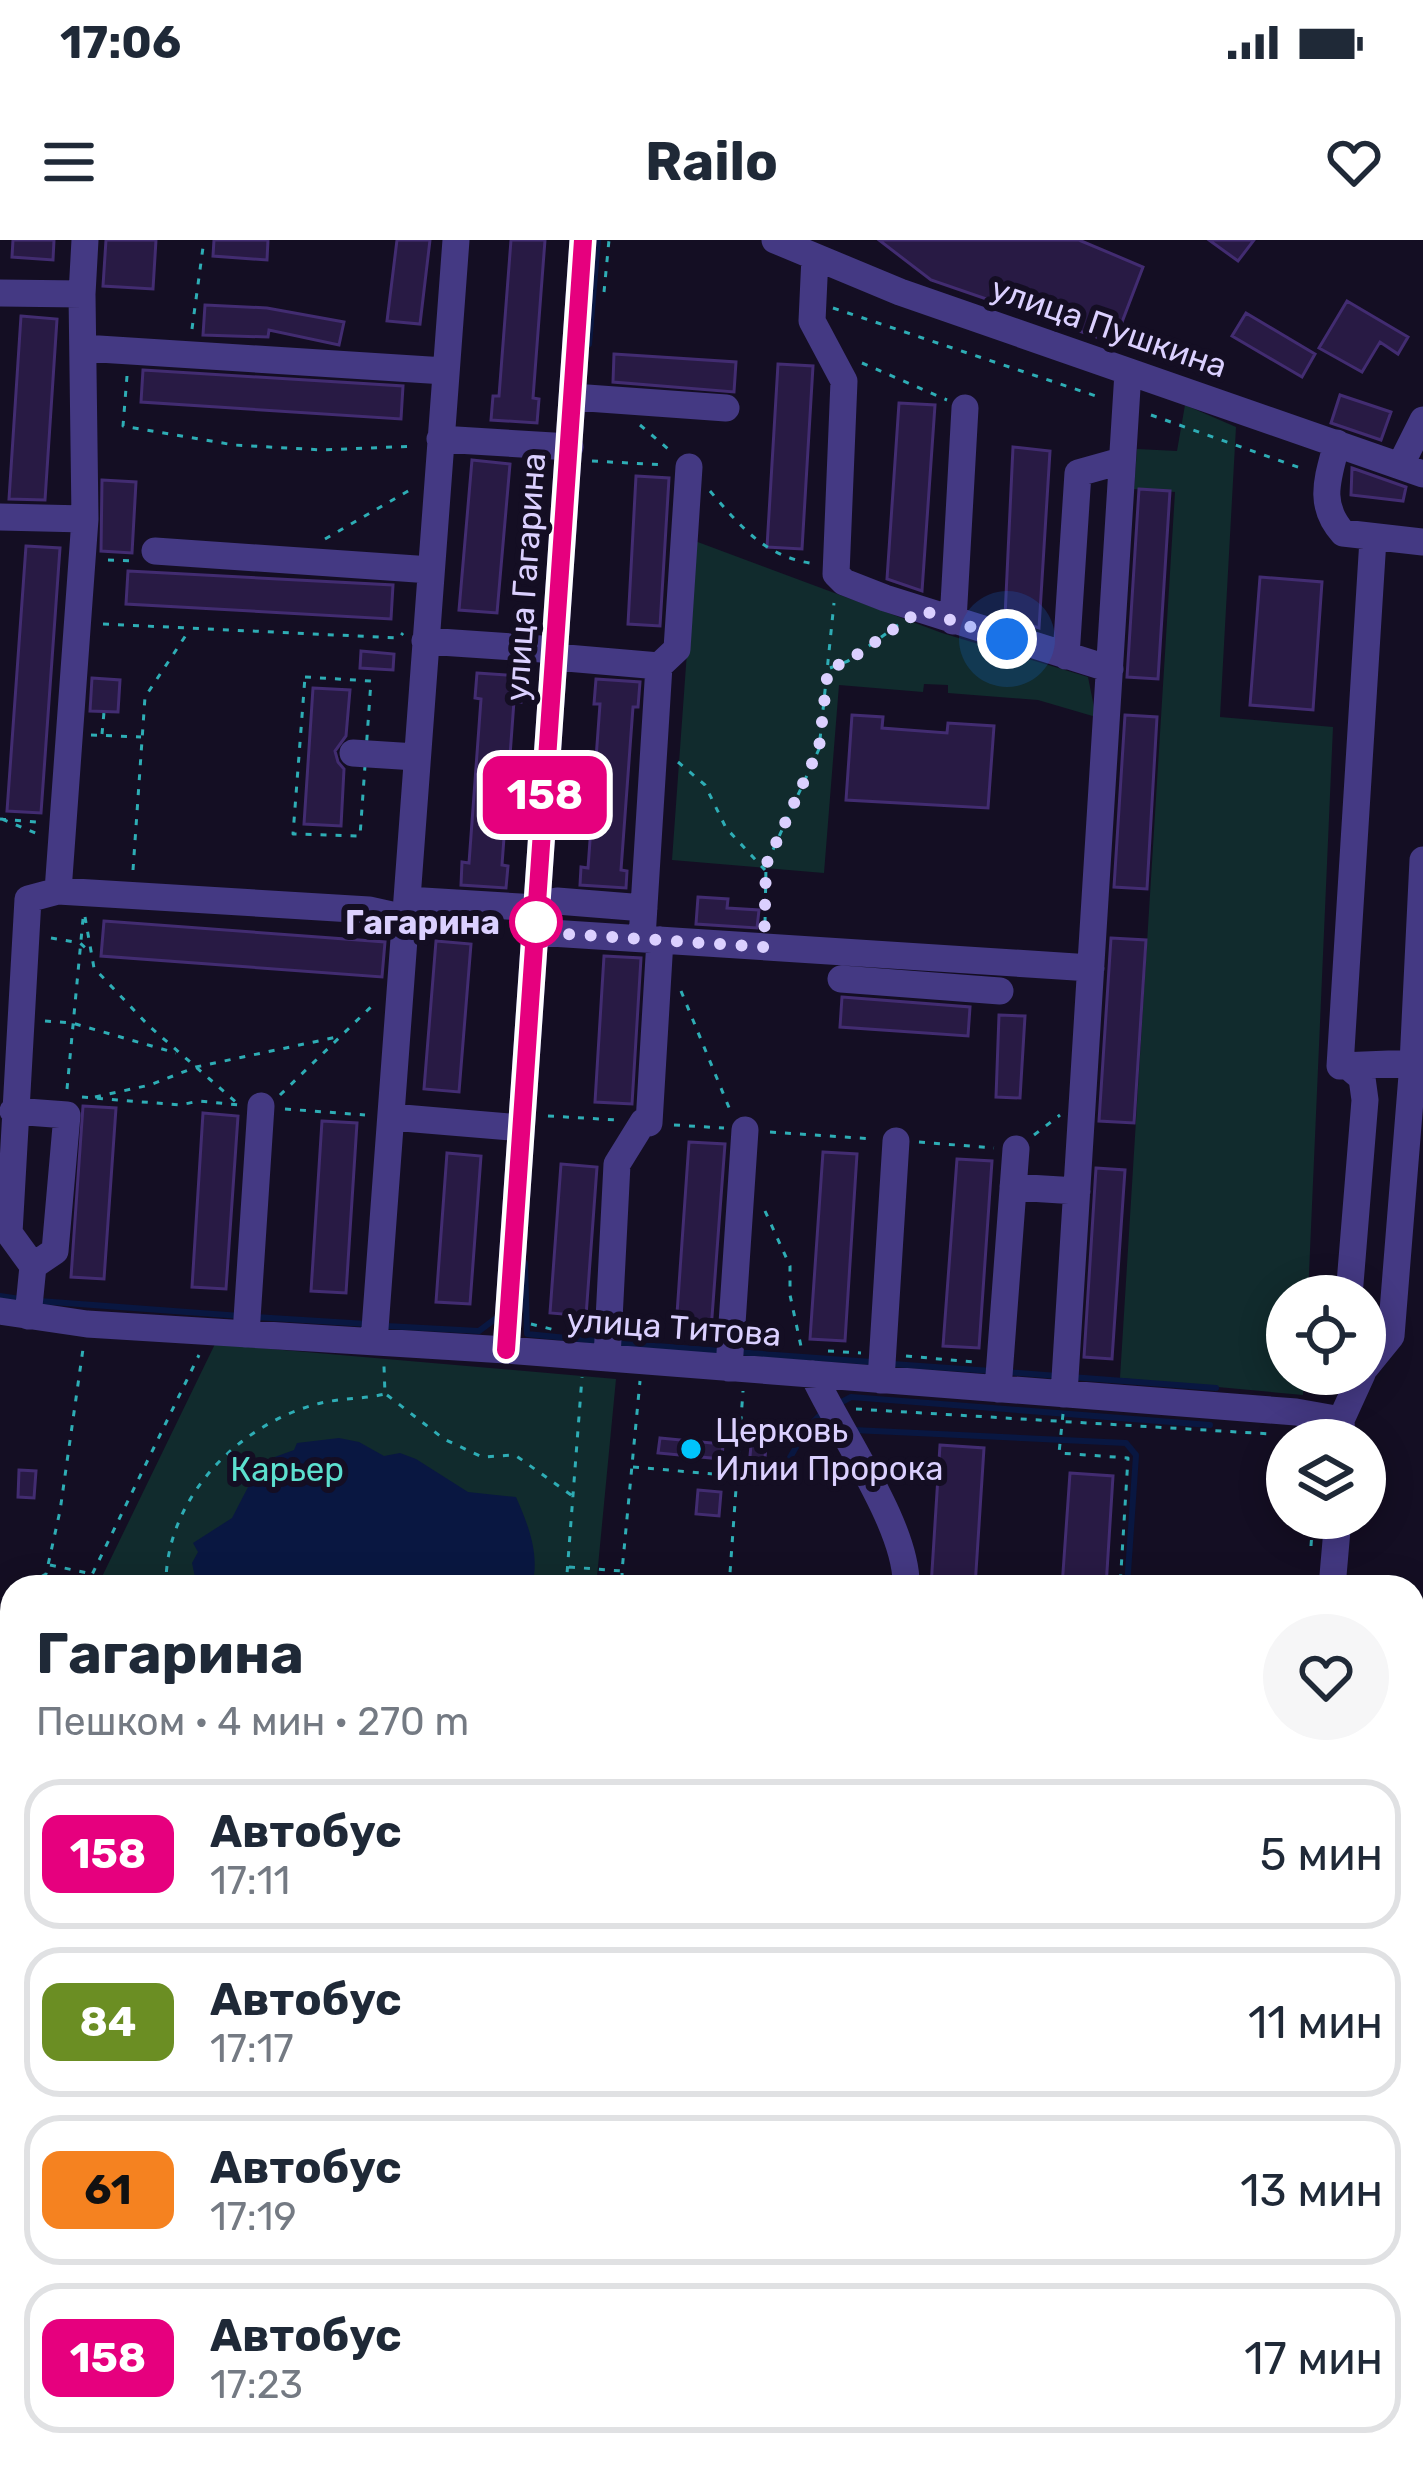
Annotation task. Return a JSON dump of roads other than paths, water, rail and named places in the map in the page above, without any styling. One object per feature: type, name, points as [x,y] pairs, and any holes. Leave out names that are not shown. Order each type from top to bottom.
[{"type":"street","points":[[58,891],[85,519],[82,294],[86,240]]},
{"type":"street","points":[[379,1350],[400,981],[456,240]]},
{"type":"street","name":"улица Гагарина","points":[[506,1350],[531,1122],[555,654],[580,454],[573,397],[583,240]]},
{"type":"street","name":"улица Пушкина","points":[[775,240],[900,292],[1412,470]]},
{"type":"street","points":[[815,257],[812,321],[844,381],[836,574],[844,582],[921,610],[1110,669]]},
{"type":"street","points":[[0,293],[82,294]]},
{"type":"street","points":[[83,348],[446,370]]},
{"type":"street","points":[[1063,1412],[1128,372]]},
{"type":"street","points":[[573,397],[726,408]]},
{"type":"street","points":[[953,621],[964,408]]},
{"type":"street","points":[[1412,470],[1423,421]]},
{"type":"street","points":[[1337,443],[1326,488],[1329,518],[1342,533],[1423,542]]},
{"type":"street","points":[[439,453],[580,454]]},
{"type":"street","points":[[1066,656],[1078,473],[1121,461]]},
{"type":"street","points":[[607,1358],[617,1163],[646,1122],[651,939],[644,908],[654,742],[659,666],[677,649],[688,466]]},
{"type":"street","points":[[0,517],[85,519]]},
{"type":"street","points":[[1373,538],[1340,1066],[1412,1063]]},
{"type":"street","points":[[155,551],[431,570]]},
{"type":"street","points":[[425,635],[659,666]]},
{"type":"street","points":[[353,753],[416,757]]},
{"type":"street","points":[[1386,1341],[1412,1063],[1423,860]]},
{"type":"street","points":[[32,1266],[9,1233],[28,899],[58,891],[369,910],[543,914],[644,908]]},
{"type":"street","points":[[543,914],[651,939],[764,947],[1005,984]]},
{"type":"street","points":[[841,980],[1005,984],[1091,968]]},
{"type":"street","points":[[1348,1066],[1362,1078],[1365,1100],[1351,1275]]},
{"type":"street","points":[[13,1111],[67,1105],[55,1251],[32,1266],[14,1314]]},
{"type":"street","points":[[246,1334],[261,1106]]},
{"type":"street","points":[[391,1117],[531,1122]]},
{"type":"street","points":[[736,1376],[741,1130]]},
{"type":"street","points":[[881,1380],[896,1141]]},
{"type":"street","points":[[998,1389],[1016,1150]]},
{"type":"street","points":[[1013,1187],[1077,1192]]},
{"type":"street","name":"улица Титова","points":[[14,1314],[379,1350],[506,1350],[607,1358],[736,1376],[824,1396],[881,1380],[998,1389],[1063,1412],[1296,1412],[1314,1419]]},
{"type":"street","points":[[824,1396],[885,1514],[907,1575]]},
{"type":"street","points":[[1332,1575],[1336,1539]]},
{"type":"water","points":[[339,1438],[359,1442],[384,1456],[400,1453],[416,1459],[468,1492],[516,1497],[529,1530],[534,1575],[194,1575],[192,1563],[198,1552],[193,1543],[232,1518],[261,1462],[294,1450],[297,1443]]},
{"type":"waterway","points":[[589,344],[598,240]]},
{"type":"waterway","points":[[525,1263],[527,1334],[597,1341]]},
{"type":"waterway","points":[[0,1296],[20,1299]]},
{"type":"waterway","points":[[39,1301],[241,1316]]},
{"type":"waterway","points":[[255,1317],[367,1324]]},
{"type":"waterway","points":[[386,1326],[479,1331],[495,1319]]},
{"type":"waterway","points":[[616,1343],[723,1351]]},
{"type":"waterway","points":[[736,1352],[872,1362]]},
{"type":"waterway","points":[[892,1364],[992,1371]]},
{"type":"waterway","points":[[1005,1372],[1058,1376]]},
{"type":"waterway","points":[[1071,1377],[1216,1388]]},
{"type":"waterway","points":[[838,1404],[851,1397],[1210,1425]]},
{"type":"waterway","points":[[788,1461],[822,1413]]},
{"type":"waterway","points":[[807,1428],[834,1429]]},
{"type":"waterway","points":[[853,1430],[1126,1443],[1136,1455],[1128,1575]]},
{"type":"place","name":"Гагарина","points":[[536,922]]},
{"type":"place","name":"Церковь Илии Пророка","points":[[691,1449]]},
{"type":"park label","name":"Карьер","points":[[287,1469]]}]
